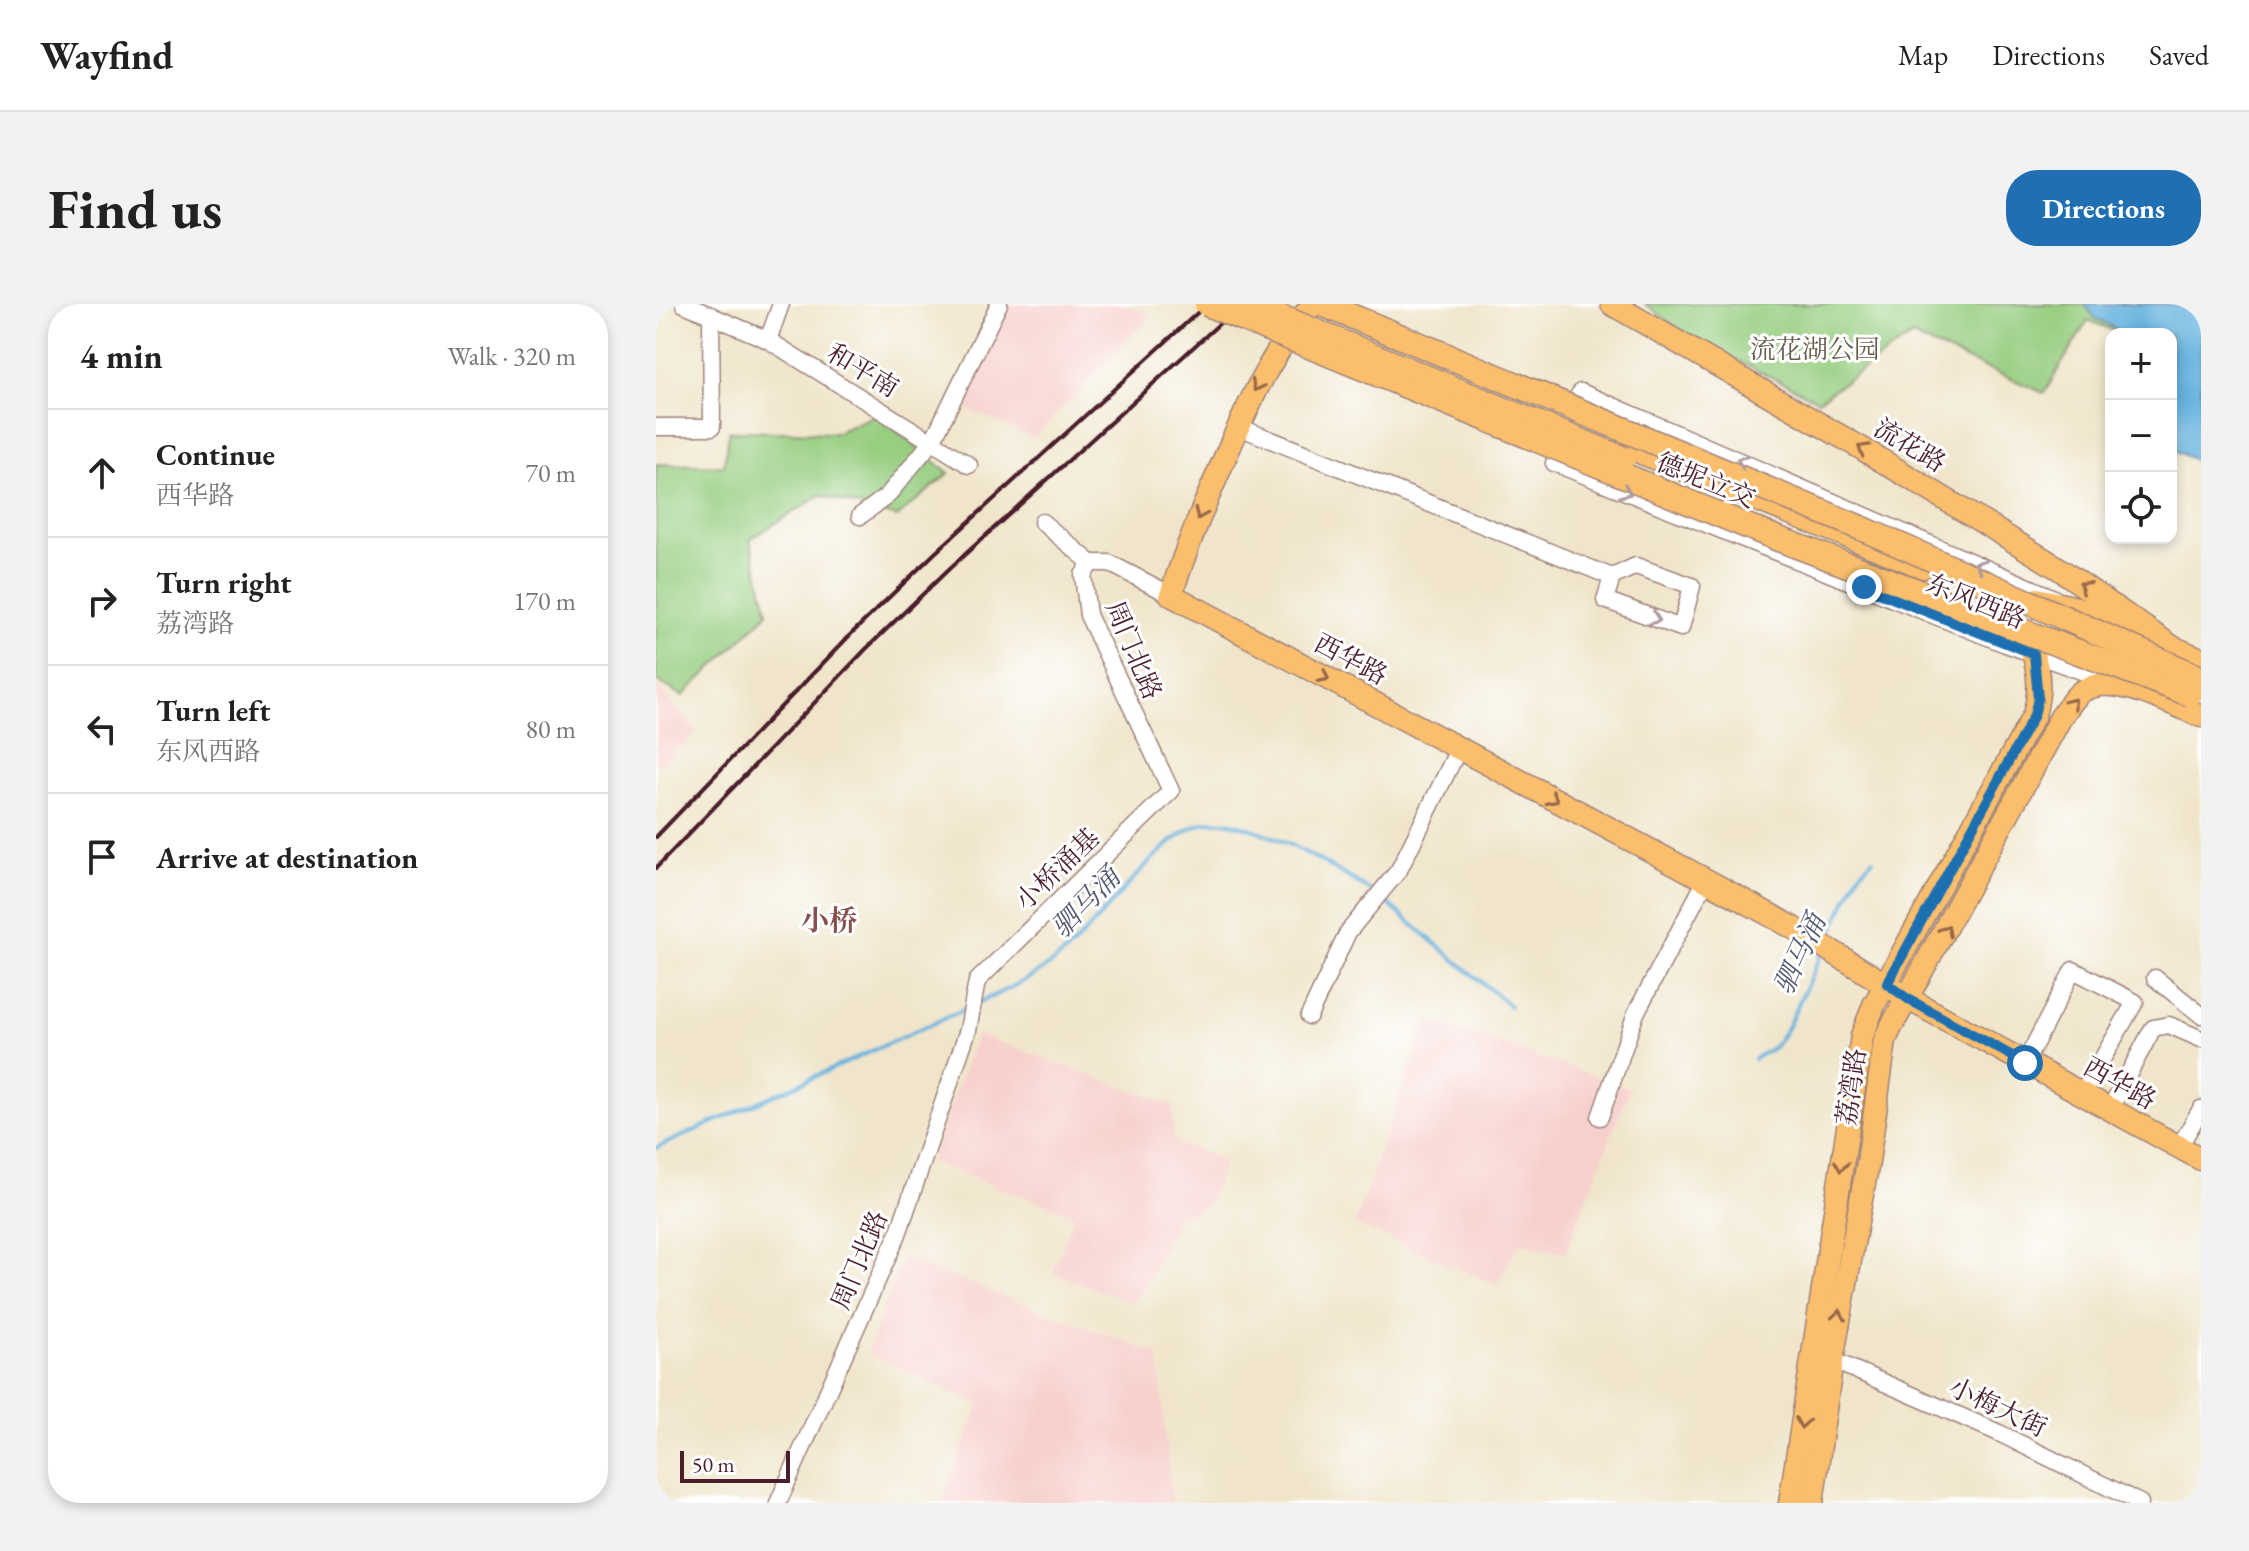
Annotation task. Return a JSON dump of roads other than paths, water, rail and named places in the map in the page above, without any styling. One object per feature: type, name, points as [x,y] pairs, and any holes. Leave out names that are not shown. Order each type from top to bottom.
[{"type":"highway","name":"德坭立交","points":[[1207,304],[1277,311],[1776,538],[2196,677]]},
{"type":"highway","name":"德坭立交","points":[[1322,304],[1854,525],[2196,677]]},
{"type":"main road","points":[[1231,304],[1277,311]]},
{"type":"main road","name":"德坭立交","points":[[1252,304],[1277,311],[1867,551]]},
{"type":"main road","points":[[1171,595],[1190,534],[1239,427],[1279,347],[1314,304]]},
{"type":"main road","name":"流花路","points":[[1612,304],[1866,451],[2058,568],[2171,646]]},
{"type":"main road","points":[[1867,551],[1972,584],[2077,608]]},
{"type":"main road","points":[[1867,551],[1998,613],[2141,692]]},
{"type":"main road","name":"西华路","points":[[1171,595],[1792,927],[1908,999],[2201,1159]]},
{"type":"main road","name":"东风西路","points":[[2077,608],[2171,646],[2196,677]]},
{"type":"main road","points":[[1998,613],[2020,631],[2034,654]]},
{"type":"main road","name":"荔湾路","points":[[1790,1503],[1866,1021],[2034,715],[2038,699],[2034,654]]},
{"type":"main road","name":"荔湾路","points":[[1812,1503],[1832,1360],[1868,1162],[1885,1040],[2071,703],[2080,692],[2109,683],[2141,692]]},
{"type":"main road","name":"东风西路","points":[[2141,692],[2201,716]]},
{"type":"main road","points":[[1862,1036],[1885,1040]]},
{"type":"street","name":"和平南","points":[[684,304],[768,340],[969,465]]},
{"type":"street","points":[[768,340],[781,304]]},
{"type":"street","points":[[860,516],[887,496],[933,440],[999,304]]},
{"type":"street","points":[[656,427],[712,427],[711,315]]},
{"type":"street","name":"东风西路","points":[[2077,608],[1581,392],[1565,414],[1554,463],[2034,654],[2141,692]]},
{"type":"street","points":[[1239,427],[1612,577],[1636,566],[1692,586],[1681,628],[1605,600],[1612,577]]},
{"type":"street","points":[[1042,522],[1091,563]]},
{"type":"street","name":"周门北路","points":[[1171,595],[1109,563],[1091,563],[1083,575],[1088,615],[1171,791]]},
{"type":"street","points":[[1309,1016],[1348,932],[1399,870],[1459,748]]},
{"type":"street","name":"小桥涌基","points":[[977,981],[1171,791]]},
{"type":"street","points":[[1600,1117],[1636,1013],[1706,880]]},
{"type":"street","points":[[2025,1063],[2073,970],[2135,1002],[2082,1094]]},
{"type":"street","points":[[2155,978],[2201,1015]]},
{"type":"street","name":"周门北路","points":[[778,1503],[898,1234],[968,1030],[977,981]]},
{"type":"street","points":[[2110,1109],[2153,1028],[2169,1025],[2201,1039]]},
{"type":"street","points":[[2179,1147],[2201,1109]]},
{"type":"street","name":"小梅大街","points":[[1832,1360],[1999,1433],[2140,1503]]},
{"type":"water","points":[[2084,304],[2201,304],[2201,463],[2177,452],[2177,328],[2114,328],[2095,318]]},
{"type":"waterway","name":"驷马涌","points":[[977,1003],[1024,981],[1057,960],[1082,937],[1152,859],[1188,830],[1205,823],[1244,826],[1267,835],[1315,858],[1373,892]]},
{"type":"waterway","name":"驷马涌","points":[[1828,940],[1858,875],[1873,859]]},
{"type":"waterway","name":"驷马涌","points":[[1380,897],[1510,1006]]},
{"type":"waterway","name":"驷马涌","points":[[1754,1059],[1774,1047],[1787,1028],[1821,955]]},
{"type":"waterway","name":"驷马涌","points":[[656,1148],[965,1009]]},
{"type":"railway","points":[[656,837],[850,635],[1207,304]]},
{"type":"railway","points":[[656,868],[866,649],[950,568],[1241,304]]},
{"type":"district","name":"小桥","points":[[829,920]]},
{"type":"park label","name":"流花湖公园","points":[[1815,349]]}]
